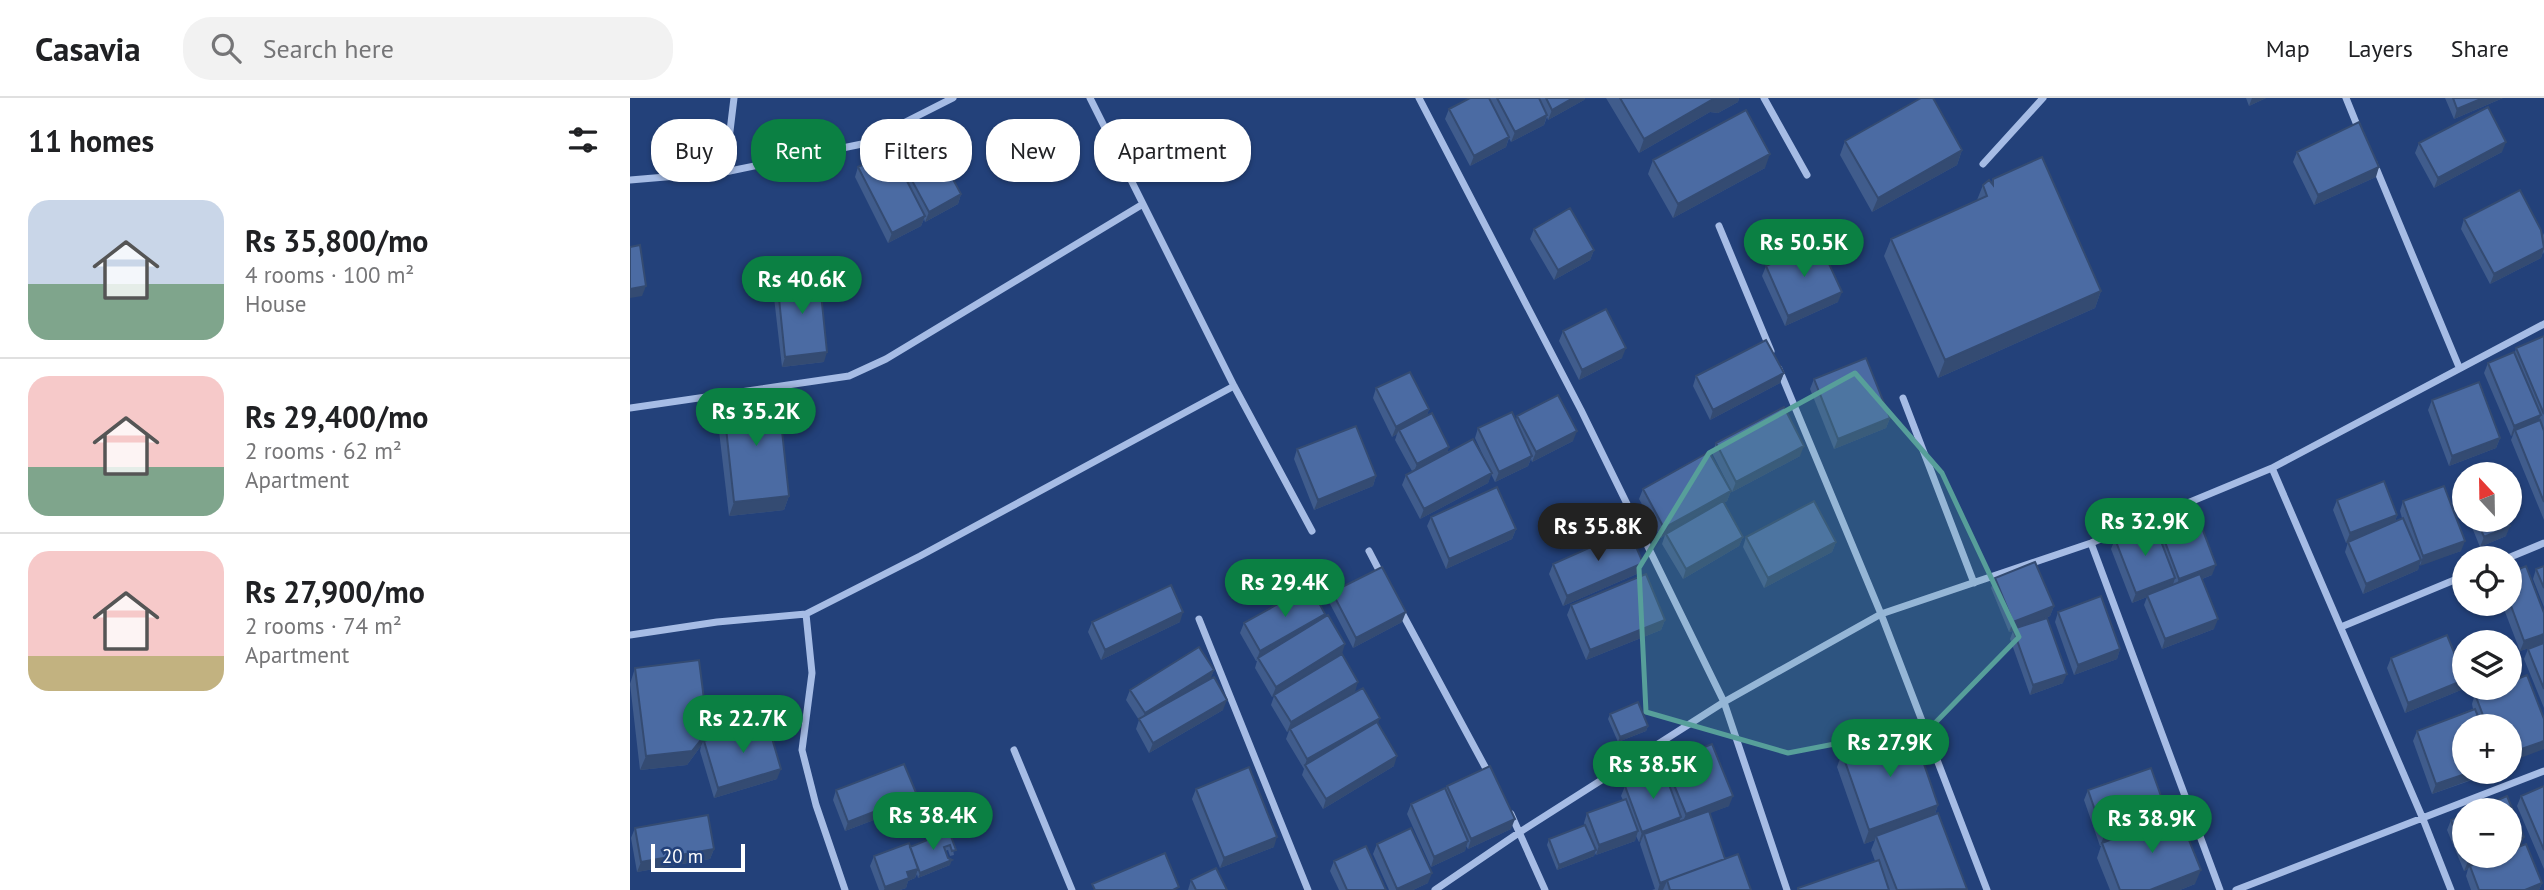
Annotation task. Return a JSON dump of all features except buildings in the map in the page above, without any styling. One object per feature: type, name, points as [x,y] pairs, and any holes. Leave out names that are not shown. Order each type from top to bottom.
[{"type":"street","points":[[732,119],[734,98]]},
{"type":"street","points":[[737,170],[862,144],[953,98]]},
{"type":"street","points":[[1090,98],[1234,386],[1312,531]]},
{"type":"street","points":[[1419,98],[1581,410],[1724,702],[1787,890]]},
{"type":"street","points":[[1764,98],[1807,175]]},
{"type":"street","points":[[1983,164],[2043,98]]},
{"type":"street","points":[[2346,98],[2362,136]]},
{"type":"street","points":[[2368,149],[2459,367]]},
{"type":"street","points":[[630,180],[651,178]]},
{"type":"street","points":[[630,408],[849,376],[886,359],[1143,204]]},
{"type":"street","points":[[1719,226],[1881,614],[1987,890]]},
{"type":"street","points":[[1435,890],[1520,832],[1724,702],[1881,614],[2091,543],[2272,468],[2544,324]]},
{"type":"street","points":[[630,635],[717,622],[806,614],[920,556],[1234,386]]},
{"type":"street","points":[[1902,398],[1974,583]]},
{"type":"street","points":[[2272,468],[2423,818],[2451,890]]},
{"type":"street","points":[[2091,543],[2220,890]]},
{"type":"street","points":[[2522,552],[2544,543]]},
{"type":"street","points":[[1369,551],[1389,588]]},
{"type":"street","points":[[2341,627],[2452,581]]},
{"type":"street","points":[[1395,600],[1494,783]]},
{"type":"street","points":[[806,614],[812,673],[802,750],[816,805],[845,890]]},
{"type":"street","points":[[1199,619],[1308,890]]},
{"type":"street","points":[[1014,750],[1072,890]]},
{"type":"street","points":[[2236,890],[2544,771]]},
{"type":"street","points":[[1507,807],[1545,890]]},
{"type":"highlighted area","points":[[1855,373],[1942,473],[2019,637],[1933,725],[1788,753],[1646,712],[1639,568],[1709,453]]}]
